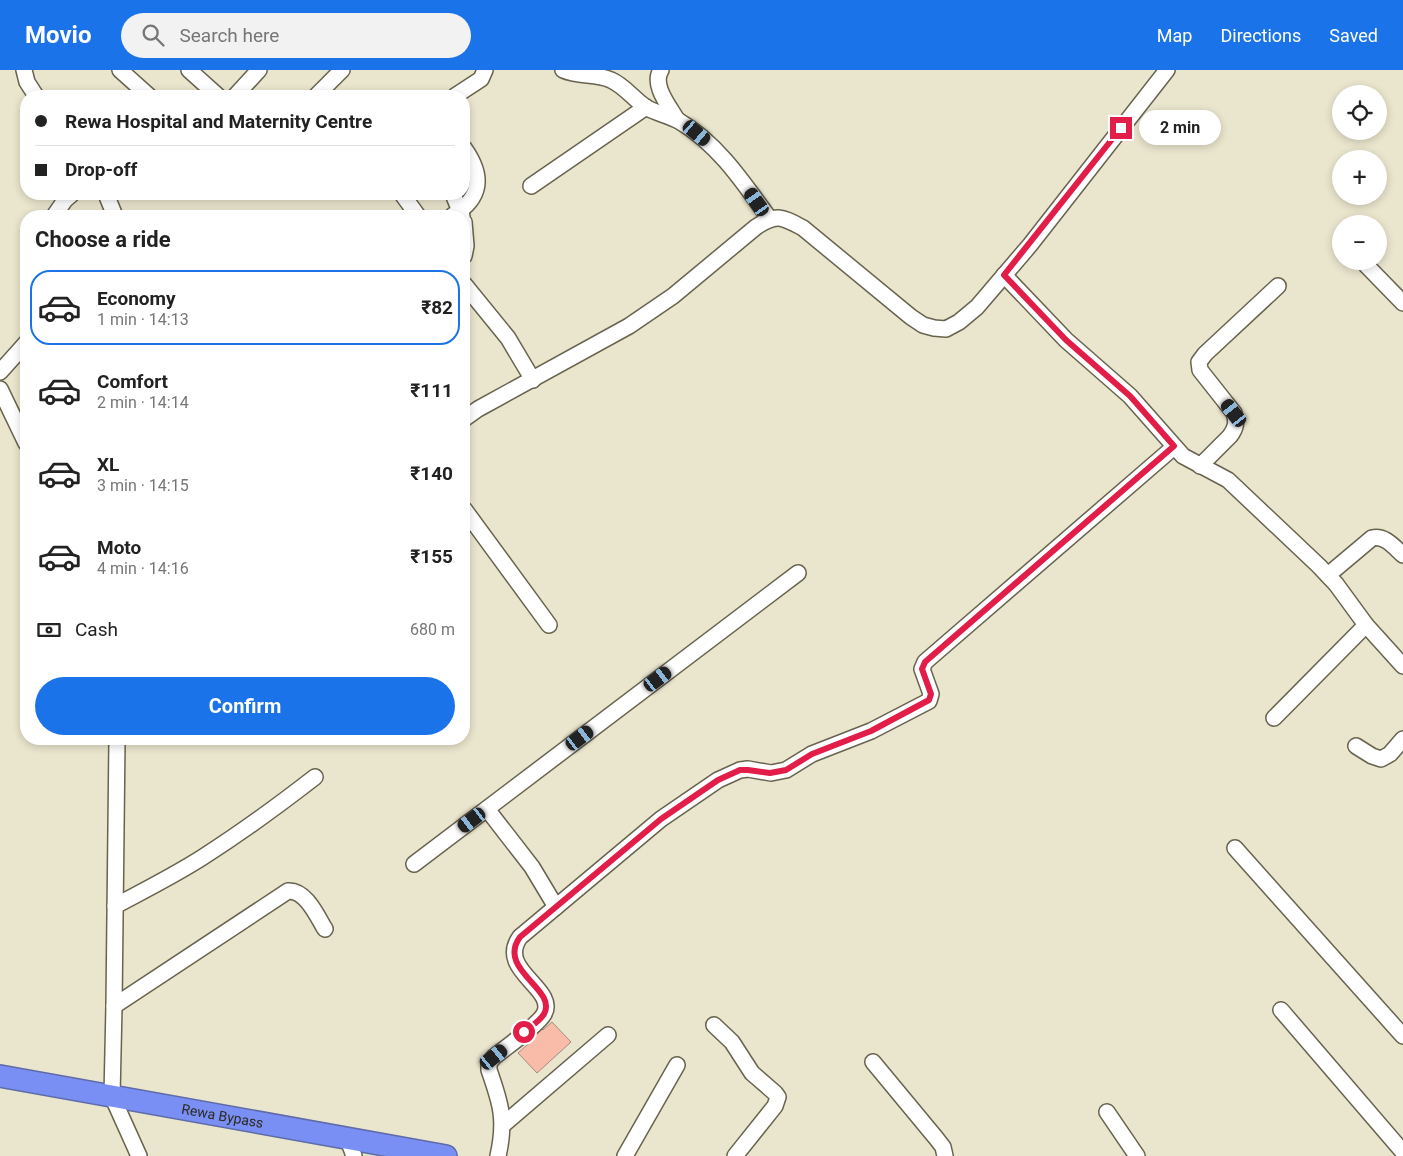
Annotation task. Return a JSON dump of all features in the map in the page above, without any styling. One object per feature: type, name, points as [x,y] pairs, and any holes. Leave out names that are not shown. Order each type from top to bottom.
[{"type":"highway","name":"Rewa Bypass","points":[[0,1076],[112,1096],[350,1147],[446,1156]]},
{"type":"street","points":[[24,70],[26,82],[32,90]]},
{"type":"street","points":[[120,70],[142,90]]},
{"type":"street","points":[[189,70],[211,90]]},
{"type":"street","points":[[241,90],[259,70]]},
{"type":"street","points":[[322,90],[342,70]]},
{"type":"street","points":[[465,90],[481,79],[485,70]]},
{"type":"street","points":[[563,70],[576,75],[607,78],[614,81],[646,107],[677,120],[697,133],[716,149],[769,218]]},
{"type":"street","points":[[661,70],[658,79],[659,87],[677,120]]},
{"type":"street","points":[[470,415],[630,326],[674,296],[756,226],[769,218],[776,217],[787,220],[803,228],[910,317],[923,325],[946,329],[959,322],[977,307],[1167,70]]},
{"type":"street","points":[[531,186],[646,107]]},
{"type":"street","points":[[463,210],[476,192],[476,170],[470,159]]},
{"type":"street","points":[[1371,270],[1403,303]]},
{"type":"street","points":[[1004,275],[1066,340],[1130,396],[1183,456],[1218,474],[1238,488],[1328,575],[1366,625],[1403,666]]},
{"type":"street","points":[[1200,466],[1234,431],[1236,420],[1234,413],[1200,370],[1199,362],[1205,354],[1278,286]]},
{"type":"street","points":[[470,291],[508,338],[533,380]]},
{"type":"street","points":[[0,372],[20,350]]},
{"type":"street","points":[[0,389],[20,431]]},
{"type":"street","points":[[498,1156],[503,1125],[502,1112],[489,1070],[489,1063],[539,1020],[546,1009],[542,996],[513,957],[515,943],[520,937],[661,819],[718,780],[740,770],[770,773],[786,770],[812,754],[871,731],[929,700],[931,694],[922,669],[925,662],[1174,446]]},
{"type":"street","points":[[470,518],[549,625]]},
{"type":"street","points":[[1328,575],[1372,538],[1382,538],[1403,555]]},
{"type":"street","points":[[414,864],[798,573]]},
{"type":"street","points":[[1274,718],[1366,625]]},
{"type":"street","points":[[1356,746],[1381,759],[1390,754],[1403,739]]},
{"type":"street","points":[[117,745],[112,1096],[139,1156]]},
{"type":"street","points":[[115,906],[169,878],[203,857],[266,814],[315,777]]},
{"type":"street","points":[[487,809],[532,867],[556,907]]},
{"type":"street","points":[[1235,848],[1403,1036]]},
{"type":"street","points":[[114,1006],[288,891],[301,894],[326,929]]},
{"type":"street","points":[[1281,1010],[1403,1152]]},
{"type":"street","points":[[714,1025],[732,1042],[752,1073],[778,1097],[775,1106],[735,1156]]},
{"type":"street","points":[[503,1125],[608,1035]]},
{"type":"street","points":[[873,1062],[943,1147],[946,1156]]},
{"type":"street","points":[[625,1156],[676,1064]]},
{"type":"street","points":[[1107,1112],[1136,1156]]},
{"type":"building","points":[[552,1022],[571,1042],[537,1073],[518,1053],[535,1038],[532,1034],[540,1027],[543,1030]]},
{"type":"route","points":[[524,1032],[543,1015],[546,1004],[513,957],[515,943],[520,937],[661,819],[718,780],[740,770],[770,773],[786,770],[812,754],[871,731],[929,700],[931,694],[922,669],[925,662],[1090,521],[1174,446],[1130,396],[1066,340],[1004,275],[1030,245],[1121,128]]}]
